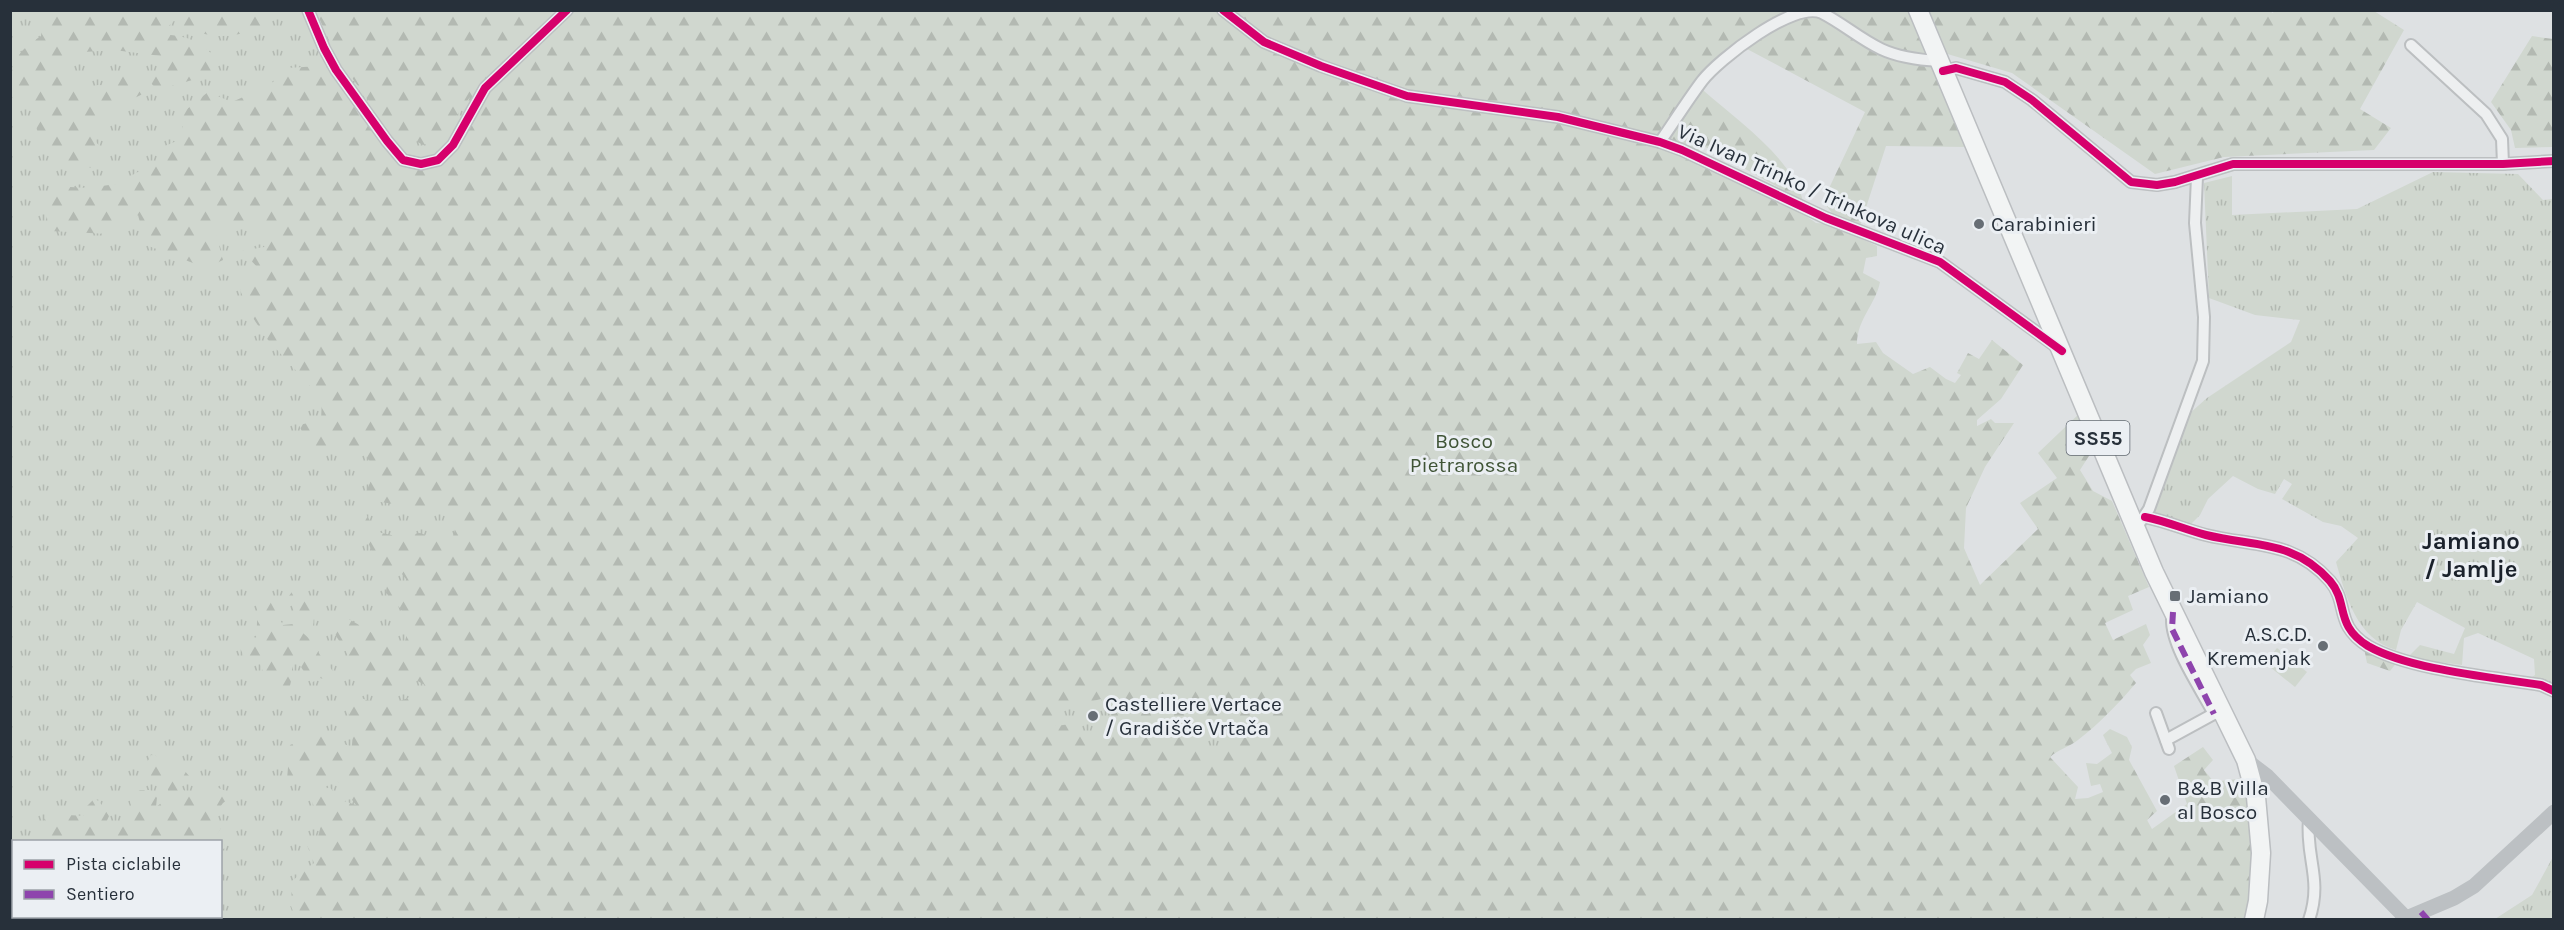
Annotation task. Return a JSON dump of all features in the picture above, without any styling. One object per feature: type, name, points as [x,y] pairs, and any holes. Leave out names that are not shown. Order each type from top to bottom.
[{"type":"main road","name":"SS55","points":[[1918,10],[2061,351],[2140,521],[2173,612],[2218,711],[2246,760],[2256,797],[2261,853],[2258,901],[2254,920]]},
{"type":"street","points":[[308,10],[336,70],[387,141],[403,160],[421,164],[438,160],[453,145],[485,88],[567,10]]},
{"type":"street","name":"Via Ivan Trinko / Trinkova ulica","points":[[1223,10],[1264,42],[1321,66],[1407,96],[1558,117],[1660,142],[1728,170],[1826,218],[1940,262],[2061,351]]},
{"type":"street","points":[[1660,142],[1702,81],[1717,65],[1757,34],[1804,12],[1820,12],[1882,50],[2004,82],[2032,100],[2131,182],[2157,185],[2197,177],[2233,164],[2503,164],[2553,161]]},
{"type":"street","points":[[2411,45],[2486,114],[2502,139],[2503,164]]},
{"type":"street","points":[[2197,177],[2195,223],[2204,317],[2203,361],[2140,521],[2290,550],[2314,564],[2333,584],[2347,627],[2357,639],[2381,652],[2408,662],[2541,685],[2553,691]]},
{"type":"street","points":[[2156,713],[2168,745],[2218,711]]},
{"type":"street","points":[[2246,760],[2267,776],[2404,919],[2454,898],[2474,886],[2553,812]]},
{"type":"street","points":[[2309,819],[2307,838],[2315,874],[2315,893],[2309,920]]},
{"type":"green space","points":[[2268,10],[2273,13],[2274,10],[2374,11],[2404,30],[2360,109],[2391,128],[2374,150],[2224,157],[2155,174],[2012,73],[1944,53],[1926,11]]},
{"type":"green space","name":"Bosco Pietrarossa","points":[[10,11],[1797,11],[1697,81],[1477,919],[11,919]]},
{"type":"green space","points":[[35,11],[279,11],[256,28],[228,36],[201,33],[175,20],[160,34],[190,39],[215,57],[210,75],[157,90],[145,76],[161,72],[161,56],[114,50],[69,53],[60,76],[83,92],[98,85],[109,86],[128,69],[149,91],[120,105],[85,129],[102,149],[92,168],[66,163],[39,136],[30,108],[11,96],[11,75],[15,61],[24,49],[41,36],[43,20]]},
{"type":"green space","name":"Bosco Pietrarossa","points":[[316,11],[1912,11],[1968,147],[1886,146],[1860,226],[1834,216],[1823,201],[1865,112],[1747,49],[1697,82],[1704,91],[1776,155],[1797,185],[1803,201],[1700,144],[1697,165],[1727,175],[1795,208],[1816,223],[1829,224],[1877,246],[1877,256],[1866,258],[1863,273],[1880,282],[1860,327],[1857,344],[1876,342],[1883,353],[1913,374],[1930,367],[1955,383],[1961,375],[1957,373],[1968,353],[1979,359],[1992,340],[2023,365],[2001,399],[1977,420],[1977,426],[1991,419],[1995,423],[2014,423],[1985,467],[1966,508],[1964,548],[1980,585],[2038,529],[2020,503],[2057,478],[2038,453],[2081,412],[2096,445],[2080,470],[2093,491],[2112,501],[2149,587],[2128,596],[2133,610],[2105,623],[2113,640],[2146,624],[2150,635],[2143,645],[2151,663],[2136,669],[2130,675],[2136,683],[2101,720],[2078,740],[2050,757],[2078,787],[2075,799],[2088,798],[2103,792],[2100,784],[2091,786],[2086,763],[2097,764],[2112,753],[2103,735],[2110,729],[2127,737],[2132,747],[2129,760],[2157,811],[2147,820],[2152,829],[2187,804],[2174,766],[2203,747],[2213,760],[2204,770],[2214,782],[2244,778],[2252,814],[2254,848],[2248,919],[296,919],[291,906],[292,881],[314,863],[307,845],[318,837],[321,825],[311,799],[329,787],[344,801],[356,805],[335,778],[287,779],[290,745],[316,734],[352,747],[353,728],[346,706],[361,698],[387,703],[413,696],[429,707],[432,689],[414,679],[399,690],[374,686],[354,664],[329,625],[345,617],[368,630],[400,655],[407,635],[404,614],[386,593],[387,583],[409,597],[417,593],[402,574],[381,576],[359,518],[362,508],[377,532],[396,536],[420,533],[451,544],[457,522],[447,513],[363,499],[376,469],[360,449],[309,447],[299,425],[321,420],[322,399],[268,340],[251,315],[240,290],[260,270],[242,251],[264,247],[270,240],[251,221],[214,227],[223,260],[206,268],[146,245],[138,215],[109,234],[50,231],[42,196],[70,187],[88,188],[116,184],[165,157],[163,147],[183,138],[182,113],[208,92],[232,102],[270,85],[287,68],[320,66],[336,70],[401,157],[386,124],[336,56]],"holes":[[[470,97],[452,137],[437,151],[419,154],[407,150],[398,142],[387,125],[423,145],[439,140]],[[1101,699],[1102,705],[1111,709],[1112,729],[1121,728],[1122,734],[1131,733],[1132,738],[1126,740],[1108,734],[1097,740],[1071,724],[1055,726],[1063,720],[1061,709]],[[1202,709],[1204,720],[1199,723],[1197,730],[1209,738],[1214,735],[1226,741],[1226,746],[1206,753],[1194,732],[1187,731],[1184,720],[1190,717],[1191,711]]]},
{"type":"green space","points":[[2532,36],[2553,39],[2553,147],[2515,148],[2511,130],[2491,102]]},
{"type":"green space","points":[[2433,172],[2518,174],[2543,200],[2553,199],[2553,684],[2529,679],[2535,675],[2534,659],[2478,633],[2464,638],[2462,665],[2407,658],[2420,645],[2454,654],[2465,628],[2417,602],[2401,630],[2396,650],[2372,637],[2355,615],[2336,562],[2358,538],[2341,526],[2323,522],[2282,499],[2292,484],[2284,479],[2275,494],[2258,489],[2233,476],[2208,499],[2200,515],[2189,526],[2152,515],[2190,413],[2207,398],[2291,342],[2300,320],[2255,315],[2209,298],[2204,183],[2232,176],[2232,215],[2357,209]]},
{"type":"green space","points":[[302,587],[313,610],[314,622],[310,634],[297,619],[289,596],[294,589]]},
{"type":"green space","points":[[267,596],[283,625],[293,624],[314,643],[320,655],[336,675],[330,681],[320,678],[311,683],[298,662],[292,661],[292,678],[289,688],[279,701],[259,659],[253,656],[244,657],[238,643],[257,637],[256,597]]},
{"type":"green space","points":[[2277,648],[2307,672],[2295,687],[2265,663]]},
{"type":"green space","points":[[2364,648],[2398,661],[2390,671],[2367,663]]},
{"type":"green space","points":[[151,755],[161,757],[174,767],[183,769],[190,777],[180,781],[183,789],[189,794],[206,797],[216,787],[226,791],[231,797],[215,814],[221,828],[215,837],[224,840],[225,848],[222,850],[222,840],[47,840],[46,835],[52,828],[44,820],[48,811],[57,809],[68,815],[85,816],[82,811],[94,799],[99,801],[109,816],[105,825],[115,822],[123,825],[133,814],[129,797],[140,790],[150,790],[157,797],[156,807],[168,798],[168,786],[141,774]]},
{"type":"green space","points":[[2553,857],[2553,919],[2495,919],[2532,895]]},
{"type":"green space","points":[[118,918],[194,918],[194,920],[121,920]]},
{"type":"marked path","points":[[2173,612],[2172,629],[2214,714]]},
{"type":"marked path","points":[[2421,912],[2428,920]]},
{"type":"cycle path","points":[[308,10],[336,70],[387,141],[403,160],[421,164],[438,160],[453,145],[485,88],[567,10]]},
{"type":"cycle path","points":[[1223,10],[1264,42],[1321,66],[1407,96],[1558,117],[1660,142],[1682,150],[1826,218],[1940,262],[2062,351]]},
{"type":"cycle path","points":[[1943,71],[1956,68],[2005,82],[2032,100],[2131,182],[2157,185],[2175,182],[2233,164],[2503,164],[2554,161]]},
{"type":"cycle path","points":[[2145,517],[2206,535],[2273,547],[2302,558],[2316,568],[2336,589],[2350,630],[2368,646],[2385,654],[2428,667],[2541,685],[2554,691]]},
{"type":"place","name":"Carabinieri","points":[[1979,224]]},
{"type":"place","name":"Jamiano","points":[[2175,596]]},
{"type":"place","name":"A.S.C.D. Kremenjak","points":[[2323,646]]},
{"type":"place","name":"Castelliere Vertace / Gradišče Vrtača","points":[[1093,716]]},
{"type":"place","name":"B&B Villa al Bosco","points":[[2165,800]]},
{"type":"district","name":"Jamiano / Jamlje","points":[[2471,555]]}]
